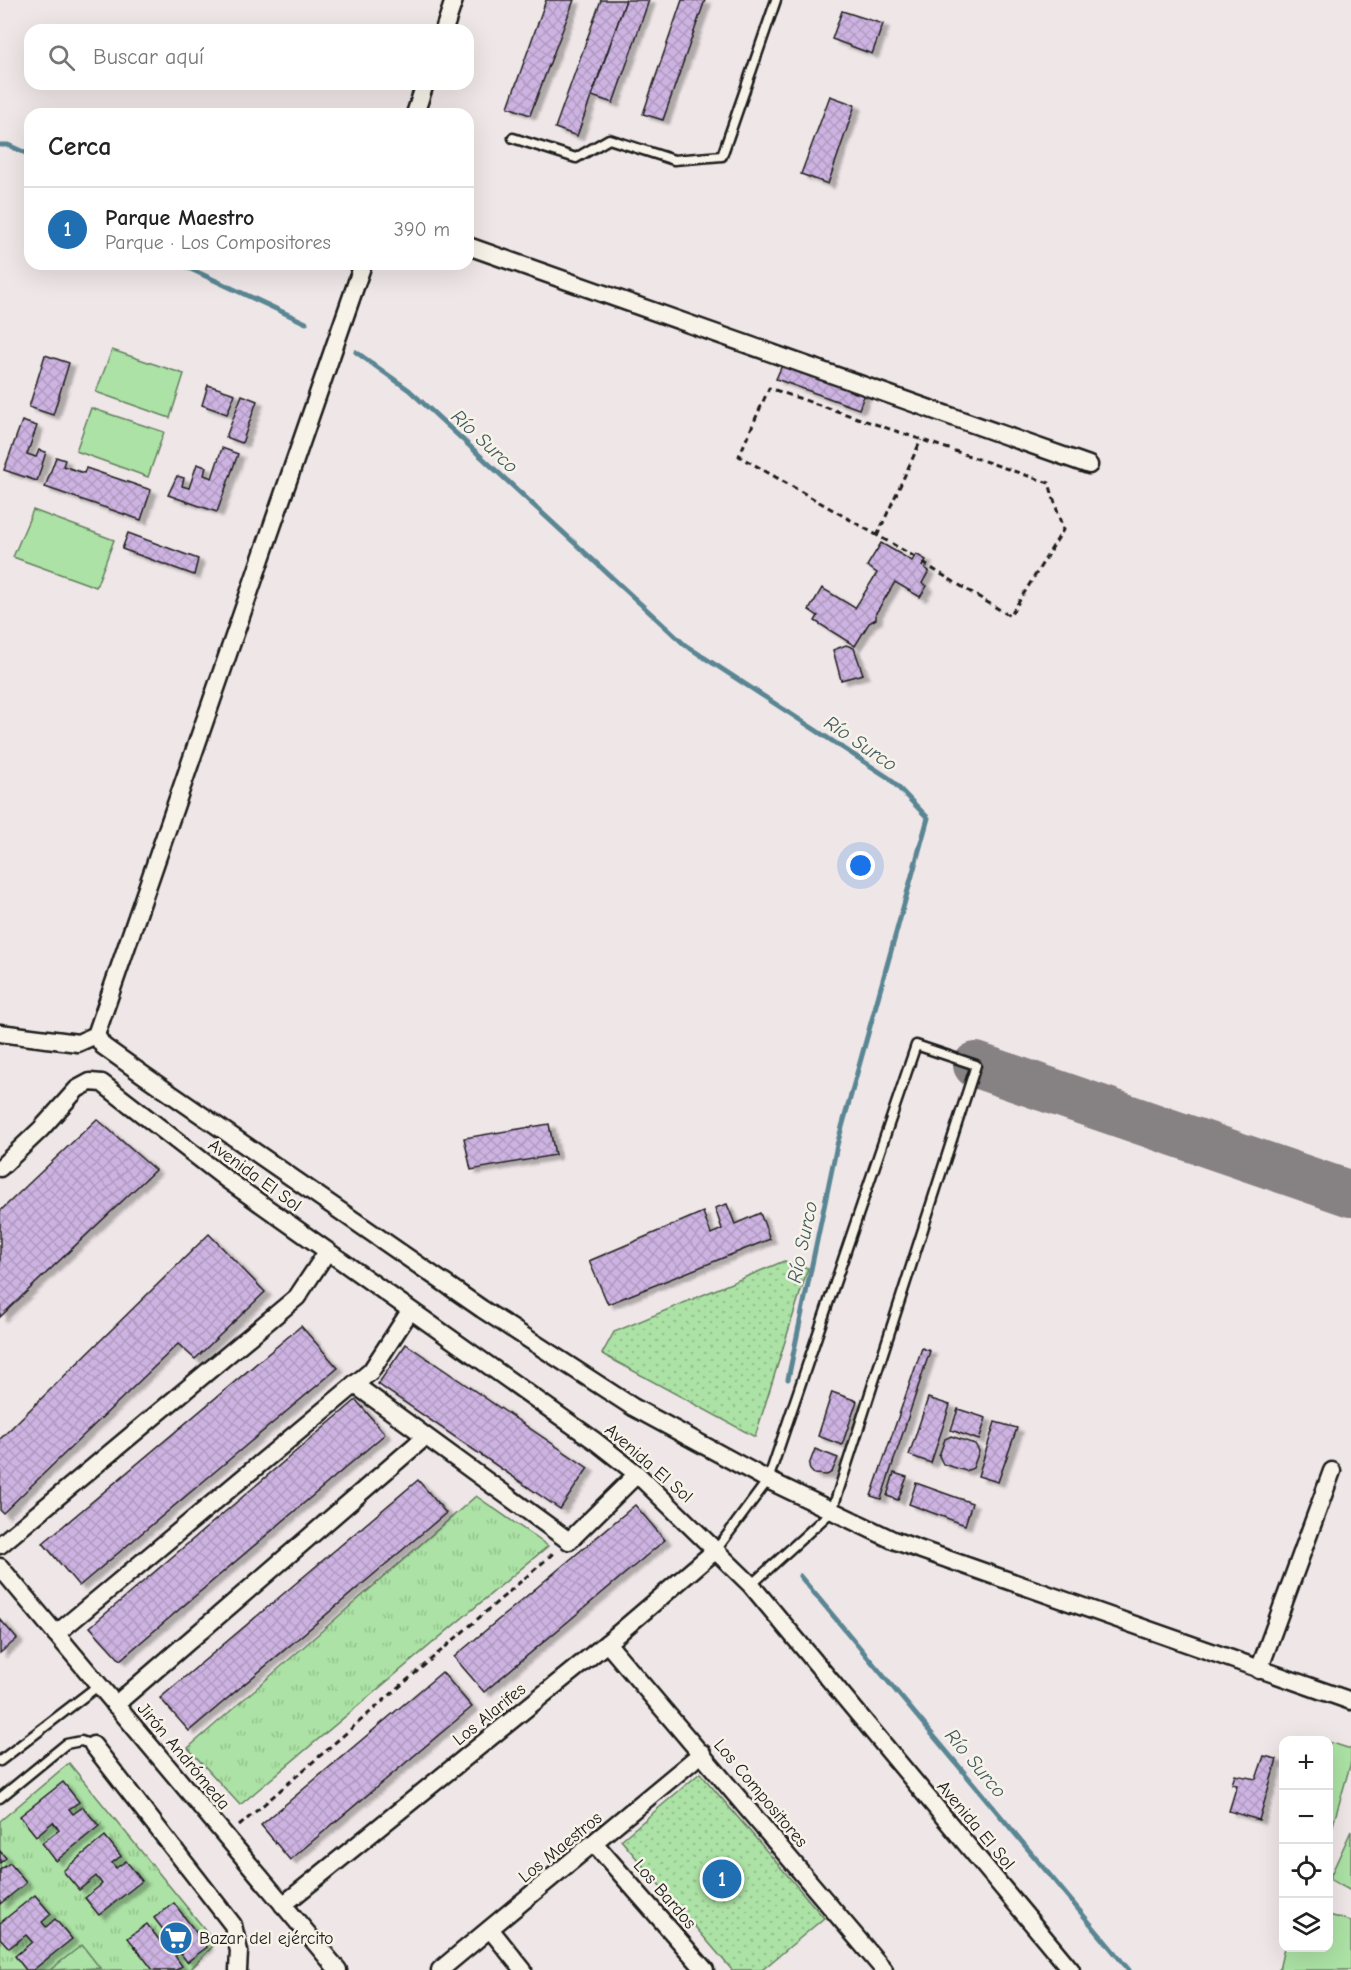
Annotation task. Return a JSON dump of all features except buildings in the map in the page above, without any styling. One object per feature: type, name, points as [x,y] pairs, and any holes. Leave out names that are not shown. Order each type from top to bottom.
[{"type":"street","points":[[446,24],[454,0]]},
{"type":"street","points":[[417,108],[423,90]]},
{"type":"street","points":[[474,248],[1089,465]]},
{"type":"street","points":[[0,1033],[78,1043],[96,1035],[361,270]]},
{"type":"street","points":[[96,1035],[103,1046],[145,1076],[482,1309],[633,1407],[768,1480],[893,1540],[1351,1701]]},
{"type":"street","name":"Avenida El Sol","points":[[0,1168],[41,1129],[77,1089],[90,1082],[107,1086],[192,1153],[327,1252],[595,1441],[637,1474],[751,1585],[1071,1970]]},
{"type":"street","points":[[0,1545],[297,1297],[327,1252]]},
{"type":"street","points":[[56,1634],[371,1371],[410,1311]]},
{"type":"street","points":[[354,1384],[569,1540],[637,1474]]},
{"type":"street","points":[[115,1705],[425,1437]]},
{"type":"street","points":[[1259,1670],[1332,1471]]},
{"type":"street","name":"Los Alarifes","points":[[284,1905],[607,1643],[716,1550]]},
{"type":"street","name":"Jirón Andrómeda","points":[[0,1567],[338,1970]]},
{"type":"street","name":"Los Compositores","points":[[607,1643],[884,1970]]},
{"type":"street","points":[[93,1745],[233,1925],[239,1951],[238,1970]]},
{"type":"street","name":"Los Maestros","points":[[440,1970],[595,1844],[702,1753]]},
{"type":"street","name":"Los Bardos","points":[[595,1844],[705,1970]]},
{"type":"street","points":[[490,1929],[523,1970]]},
{"type":"lane","points":[[513,138],[576,158],[609,139],[674,160],[722,156],[776,0]]},
{"type":"lane","points":[[716,1550],[768,1480],[916,1045],[976,1065],[832,1511],[751,1585]]},
{"type":"lane","points":[[0,1761],[99,1685]]},
{"type":"lane","points":[[0,1798],[66,1743],[81,1741],[93,1745]]},
{"type":"path","points":[[915,557],[739,456],[769,388],[1049,483],[1063,530],[1010,616],[923,563]]},
{"type":"path","points":[[876,536],[921,440]]},
{"type":"path","points":[[226,1837],[569,1540]]},
{"type":"green space","points":[[112,350],[184,374],[170,418],[96,392]]},
{"type":"green space","points":[[91,408],[164,432],[148,477],[76,451]]},
{"type":"green space","points":[[33,510],[114,540],[96,587],[13,557]]},
{"type":"green space","points":[[784,1261],[808,1268],[755,1437],[602,1354],[614,1332]]},
{"type":"green space","points":[[476,1496],[548,1546],[240,1805],[188,1748]]},
{"type":"green space","points":[[1333,1743],[1351,1749],[1351,1762],[1333,1825]]},
{"type":"green space","points":[[69,1763],[216,1943],[190,1970],[0,1970],[0,1821]]},
{"type":"green space","points":[[700,1773],[824,1918],[762,1970],[732,1970],[621,1840]]},
{"type":"green space","points":[[1351,1831],[1351,1891],[1333,1881],[1333,1870]]},
{"type":"green space","points":[[1333,1916],[1351,1921],[1351,1970],[1279,1970],[1283,1952],[1333,1952]]},
{"type":"green space","points":[[82,1945],[100,1968],[50,1970]]},
{"type":"waterway","name":"Río Surco","points":[[0,145],[8,145],[24,152]]},
{"type":"waterway","name":"Río Surco","points":[[193,270],[306,323]]},
{"type":"waterway","name":"Río Surco","points":[[356,352],[409,390],[685,645],[889,778],[928,818],[837,1145],[788,1379]]},
{"type":"waterway","name":"Río Surco","points":[[800,1576],[1129,1970]]},
{"type":"taxiway","points":[[976,1065],[1351,1194]]},
{"type":"place","name":"Parque Maestro","points":[[722,1879]]},
{"type":"place","name":"Bazar del ejército","points":[[176,1938]]}]
